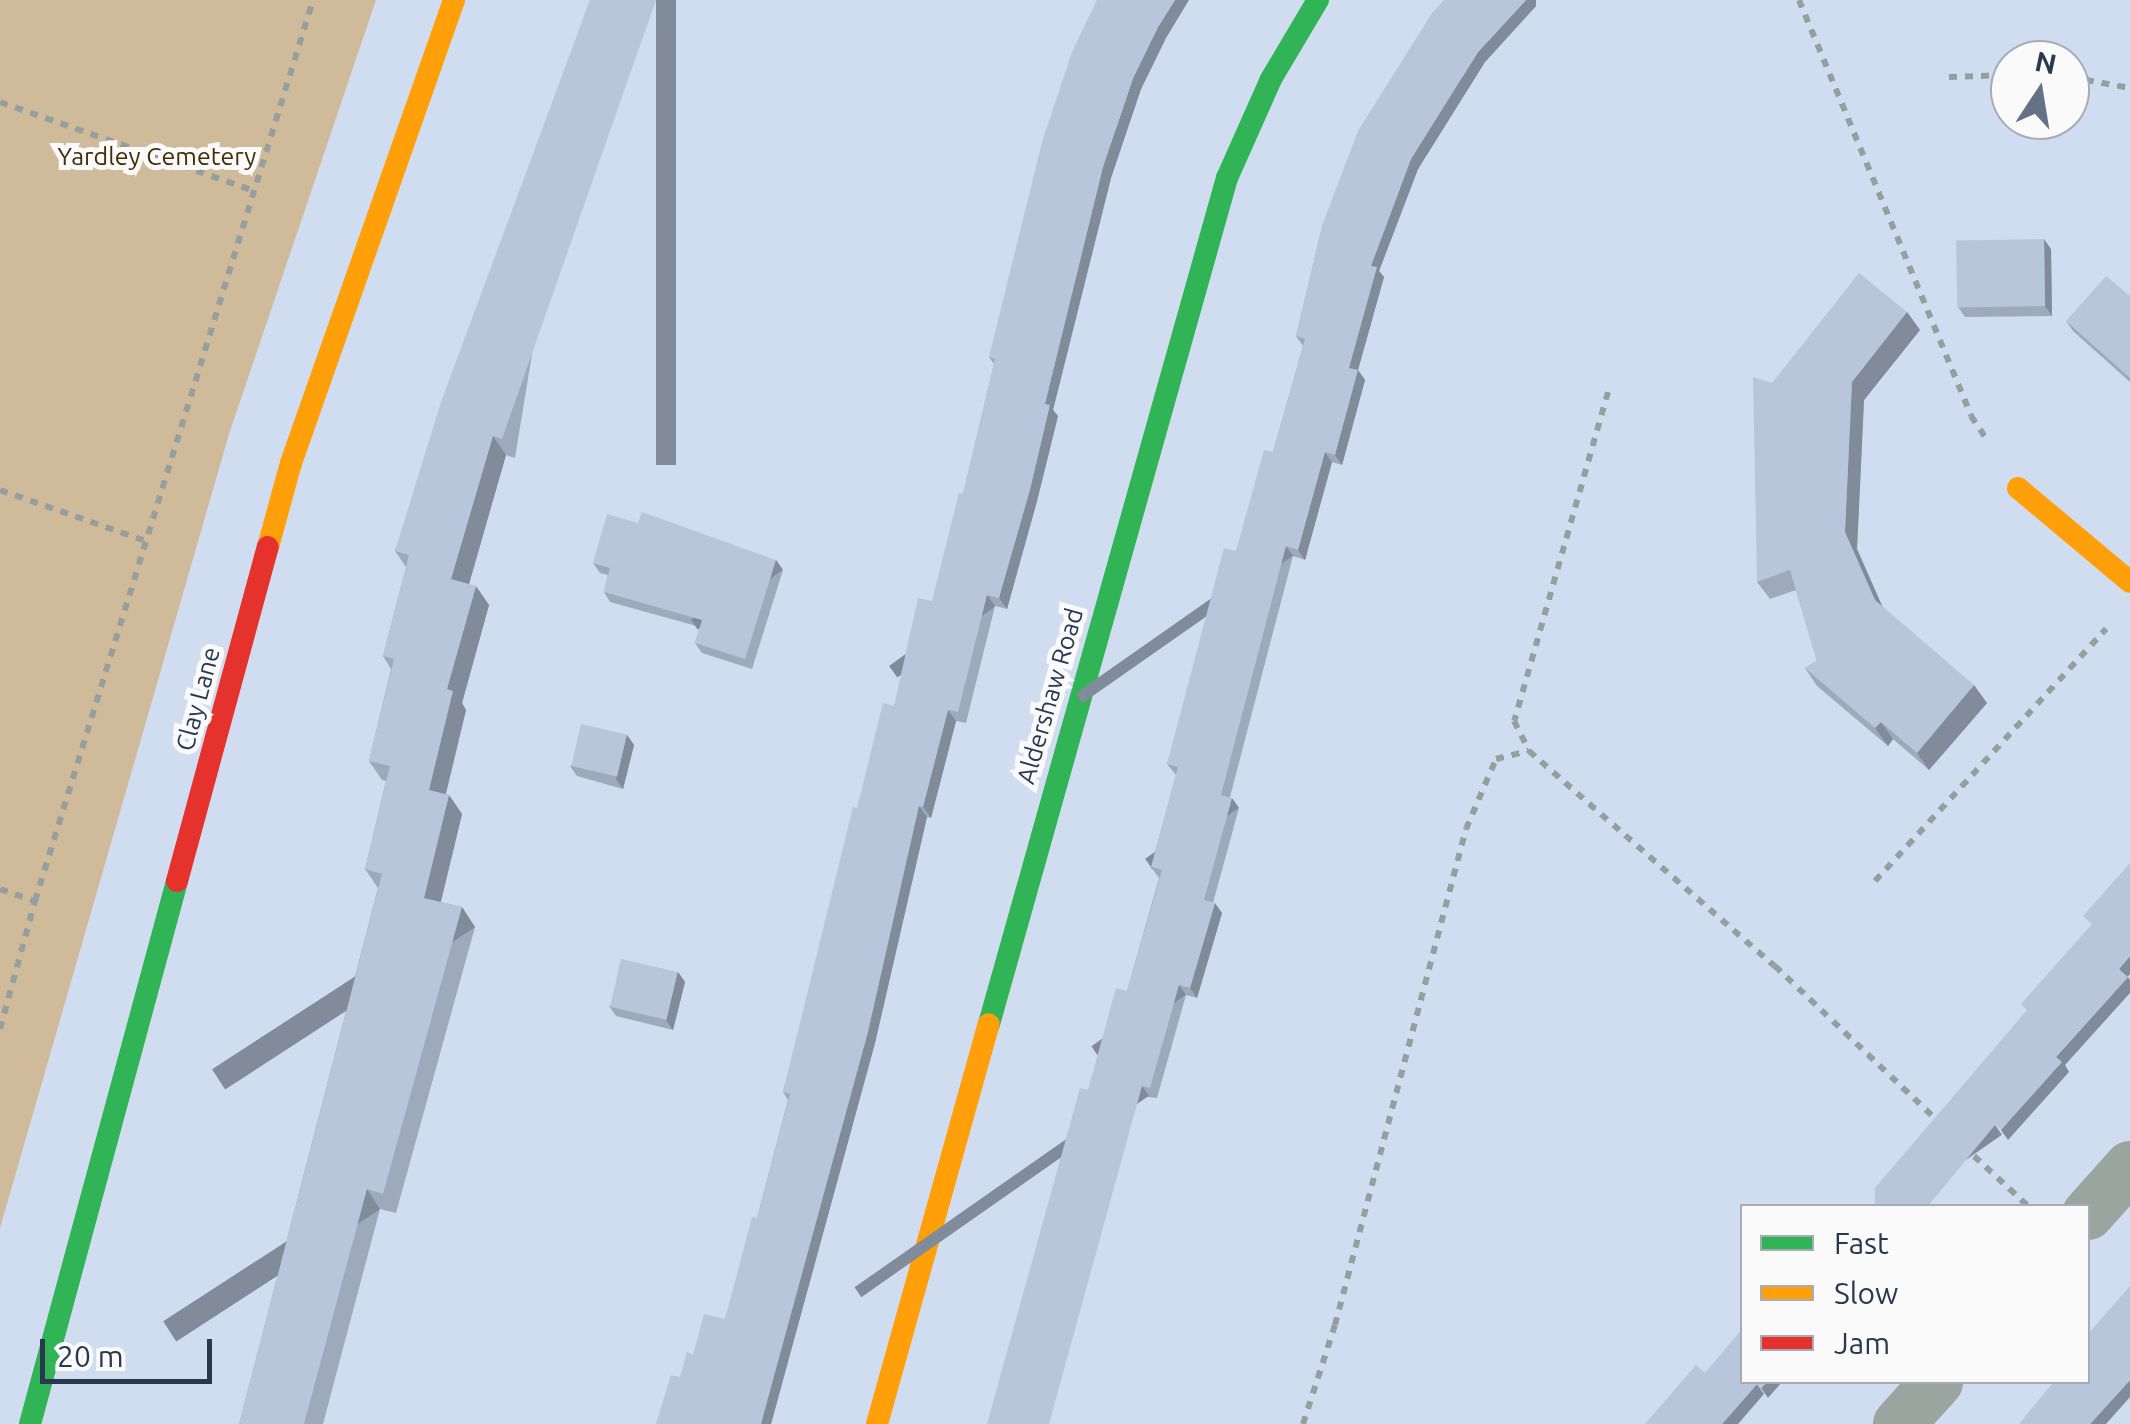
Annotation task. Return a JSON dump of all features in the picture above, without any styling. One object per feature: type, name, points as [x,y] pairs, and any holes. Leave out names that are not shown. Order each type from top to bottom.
[{"type":"street","name":"Clay Lane","points":[[30,1424],[291,463],[454,0]]},
{"type":"street","name":"Aldershaw Road","points":[[878,1424],[1227,178],[1271,79],[1318,0]]},
{"type":"street","points":[[2018,488],[2130,582]]},
{"type":"street","points":[[2090,1212],[2130,1167]]},
{"type":"street","points":[[1899,1424],[1936,1384]]},
{"type":"path","points":[[0,1029],[35,900],[313,0]]},
{"type":"path","points":[[1800,0],[1971,416],[2018,488]]},
{"type":"path","points":[[1949,77],[1990,76]]},
{"type":"path","points":[[2090,81],[2130,88]]},
{"type":"path","points":[[0,102],[254,190]]},
{"type":"path","points":[[1608,392],[1514,721],[1528,751],[1775,966],[1943,1126]]},
{"type":"path","points":[[0,490],[146,541]]},
{"type":"path","points":[[1874,881],[1979,772],[2118,616]]},
{"type":"path","points":[[1303,1424],[1340,1307],[1466,829],[1496,760],[1528,751]]},
{"type":"path","points":[[0,888],[35,900]]},
{"type":"path","points":[[1972,1153],[2026,1204]]},
{"type":"green space","name":"Yardley Cemetery","points":[[0,0],[376,0],[229,434],[0,1228]]},
{"type":"building","points":[[590,0],[656,0],[502,439],[493,436],[451,579],[476,586],[447,689],[453,691],[429,790],[449,795],[424,898],[462,907],[383,1194],[367,1189],[304,1424],[239,1424],[382,874],[365,869],[390,766],[369,761],[394,659],[383,656],[409,555],[395,551],[441,402]]},
{"type":"building","points":[[1097,0],[1175,0],[1133,78],[1103,167],[1045,404],[1050,405],[1030,490],[999,598],[987,595],[958,712],[948,710],[923,807],[919,806],[868,1032],[761,1424],[656,1424],[671,1375],[680,1377],[687,1352],[693,1355],[704,1314],[725,1319],[752,1217],[757,1218],[790,1094],[783,1092],[853,807],[857,808],[883,703],[894,706],[918,598],[932,601],[959,493],[963,494],[995,359],[989,357],[1042,142],[1072,52]]},
{"type":"building","points":[[1444,0],[1526,0],[1478,52],[1411,159],[1371,266],[1377,267],[1349,368],[1358,370],[1335,455],[1325,452],[1298,550],[1286,546],[1221,795],[1232,798],[1204,900],[1215,903],[1190,988],[1179,985],[1150,1088],[1142,1086],[1049,1424],[987,1424],[1080,1088],[1088,1090],[1116,988],[1127,991],[1162,870],[1151,867],[1178,767],[1167,764],[1224,548],[1236,551],[1264,450],[1273,452],[1305,339],[1296,336],[1323,223],[1358,131]]},
{"type":"building","points":[[2044,239],[2045,306],[1957,308],[1956,241]]},
{"type":"building","points":[[1859,273],[1907,312],[1852,382],[1845,532],[1875,600],[1974,685],[1917,753],[1881,722],[1875,728],[1805,668],[1817,661],[1790,570],[1757,582],[1753,377],[1772,383]]},
{"type":"building","points":[[2106,276],[2130,296],[2130,378],[2066,321]]},
{"type":"building","points":[[642,512],[776,560],[745,659],[695,643],[702,620],[604,592],[610,568],[593,563],[607,514],[638,523]]},
{"type":"building","points":[[581,724],[627,735],[617,776],[571,766]]},
{"type":"building","points":[[2130,863],[2130,956],[2119,969],[2128,977],[2056,1057],[2062,1062],[2001,1130],[1995,1125],[1930,1204],[1875,1204],[1875,1188],[2027,1010],[2021,1004],[2092,924],[2083,916]]},
{"type":"building","points":[[621,959],[678,972],[666,1020],[610,1007]]},
{"type":"building","points":[[2130,1286],[2130,1380],[2090,1424],[2019,1424],[2052,1384],[2090,1384],[2090,1332]]},
{"type":"building","points":[[1740,1331],[1740,1384],[1757,1384],[1722,1424],[1645,1424],[1696,1365],[1705,1373]]},
{"type":"traffic: fast","points":[[989,1024],[1227,178],[1271,79],[1318,0]]},
{"type":"traffic: fast","points":[[30,1424],[177,881]]},
{"type":"traffic: slow","points":[[268,547],[291,463],[454,0]]},
{"type":"traffic: slow","points":[[2018,488],[2130,582]]},
{"type":"traffic: slow","points":[[877,1424],[989,1024]]},
{"type":"traffic: jam","points":[[177,881],[268,547]]}]
